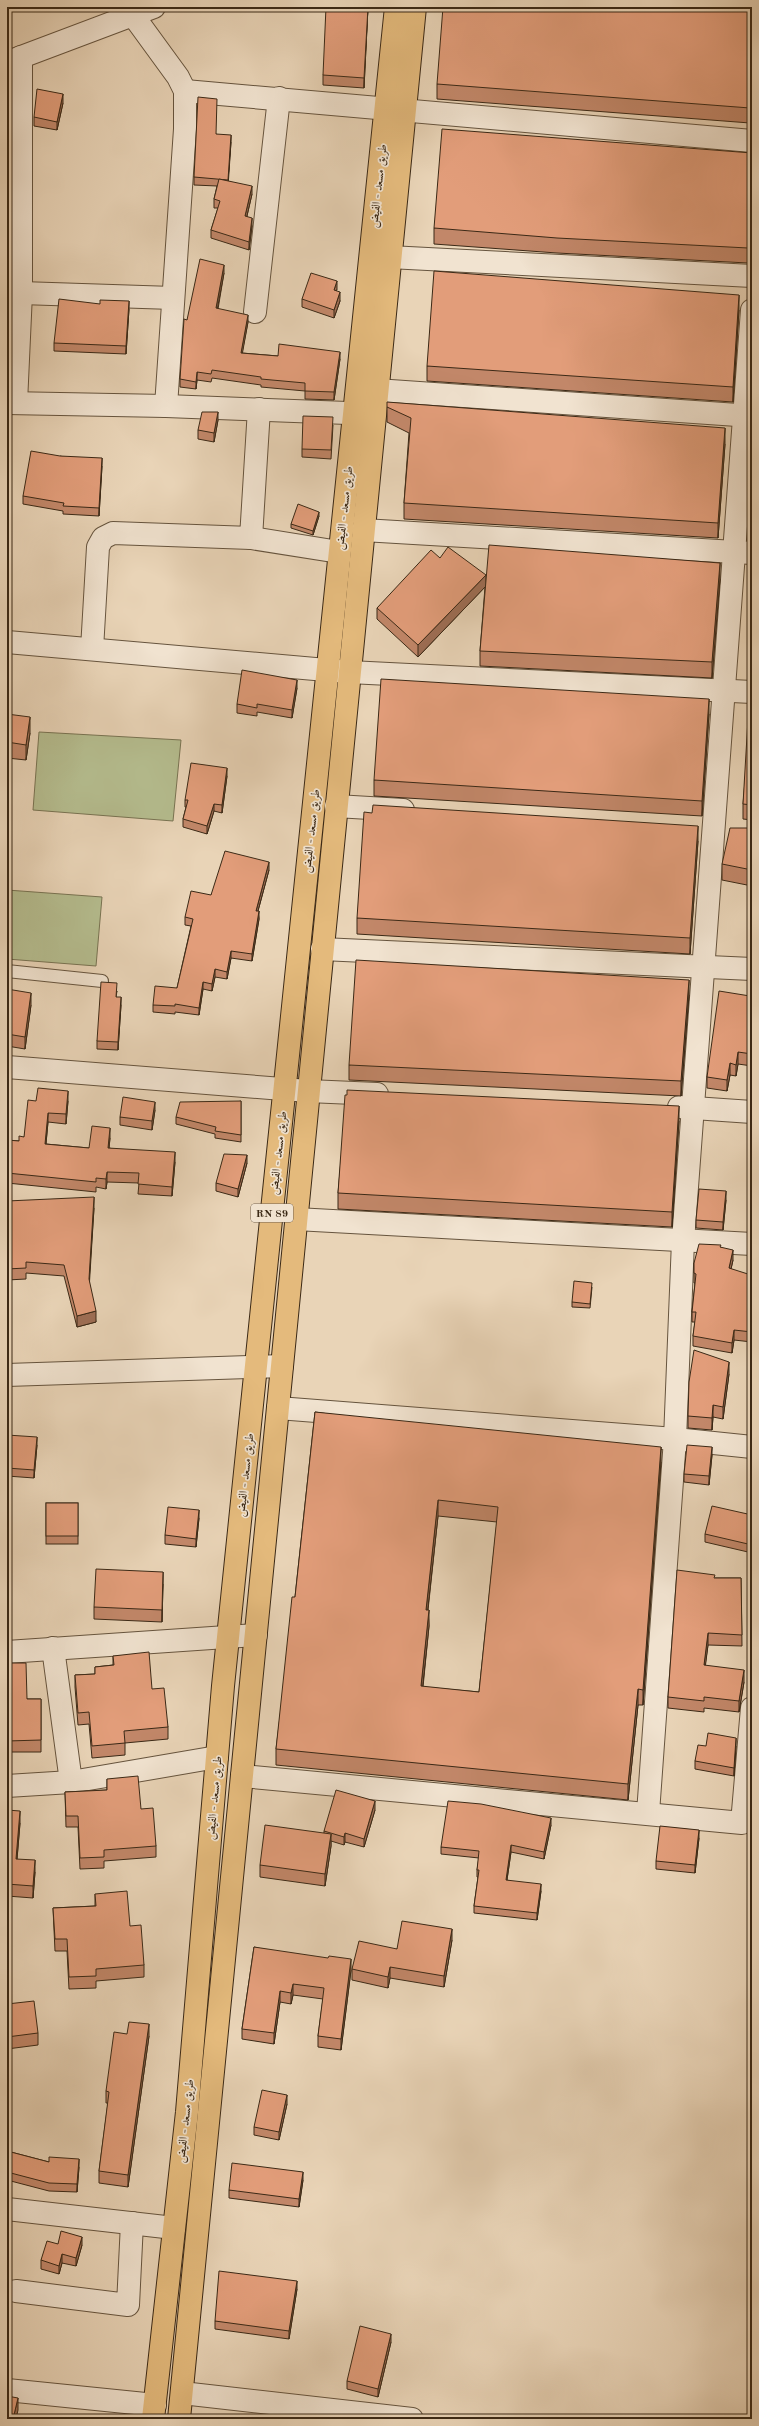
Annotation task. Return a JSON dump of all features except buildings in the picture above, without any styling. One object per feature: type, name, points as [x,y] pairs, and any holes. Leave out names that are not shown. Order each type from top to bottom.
[{"type":"main road","name":"طريق مسعد - الفيض","points":[[180,2419],[363,530],[364,413],[376,390],[389,257],[396,110],[396,7]]},
{"type":"main road","name":"طريق مسعد - الفيض","points":[[154,2412],[187,2112],[228,1637],[327,670],[340,552],[364,413],[396,110],[415,7]]},
{"type":"street","points":[[154,7],[130,11],[14,60],[21,293],[11,403],[166,406],[364,413]]},
{"type":"street","points":[[130,11],[172,66],[184,92],[185,129],[166,406]]},
{"type":"street","points":[[184,92],[279,98],[396,110],[752,141]]},
{"type":"street","points":[[255,312],[279,98]]},
{"type":"street","points":[[389,257],[752,276]]},
{"type":"street","points":[[21,293],[173,298]]},
{"type":"street","points":[[648,1813],[675,1439],[683,1241],[703,967],[724,690],[743,553],[752,310]]},
{"type":"street","points":[[376,390],[748,415]]},
{"type":"street","points":[[250,538],[258,409]]},
{"type":"street","points":[[363,530],[743,553]]},
{"type":"street","points":[[92,649],[98,547],[108,535],[114,533],[250,538],[340,552]]},
{"type":"street","points":[[7,642],[349,672],[752,692]]},
{"type":"street","points":[[336,806],[422,811]]},
{"type":"street","points":[[690,828],[737,831]]},
{"type":"street","points":[[322,949],[752,969]]},
{"type":"street","points":[[7,1067],[308,1091],[395,1094]]},
{"type":"street","points":[[662,1106],[752,1112]]},
{"type":"street","points":[[296,1219],[752,1244]]},
{"type":"street","points":[[7,1375],[282,1366]]},
{"type":"street","points":[[278,1408],[675,1439],[752,1447]]},
{"type":"street","points":[[7,1652],[256,1635]]},
{"type":"street","points":[[53,1648],[72,1782]]},
{"type":"street","points":[[242,1776],[742,1823],[752,1708]]},
{"type":"street","points":[[7,1786],[72,1782],[217,1757]]},
{"type":"street","points":[[7,2210],[174,2228]]},
{"type":"street","points":[[16,2291],[128,2305],[132,2223]]},
{"type":"street","points":[[7,2390],[154,2412]]},
{"type":"street","points":[[182,2393],[412,2419]]},
{"type":"lane","points":[[7,971],[102,981]]},
{"type":"green space","points":[[39,732],[181,740],[173,821],[33,810]]},
{"type":"green space","points":[[7,890],[102,897],[96,966],[7,959]]}]
